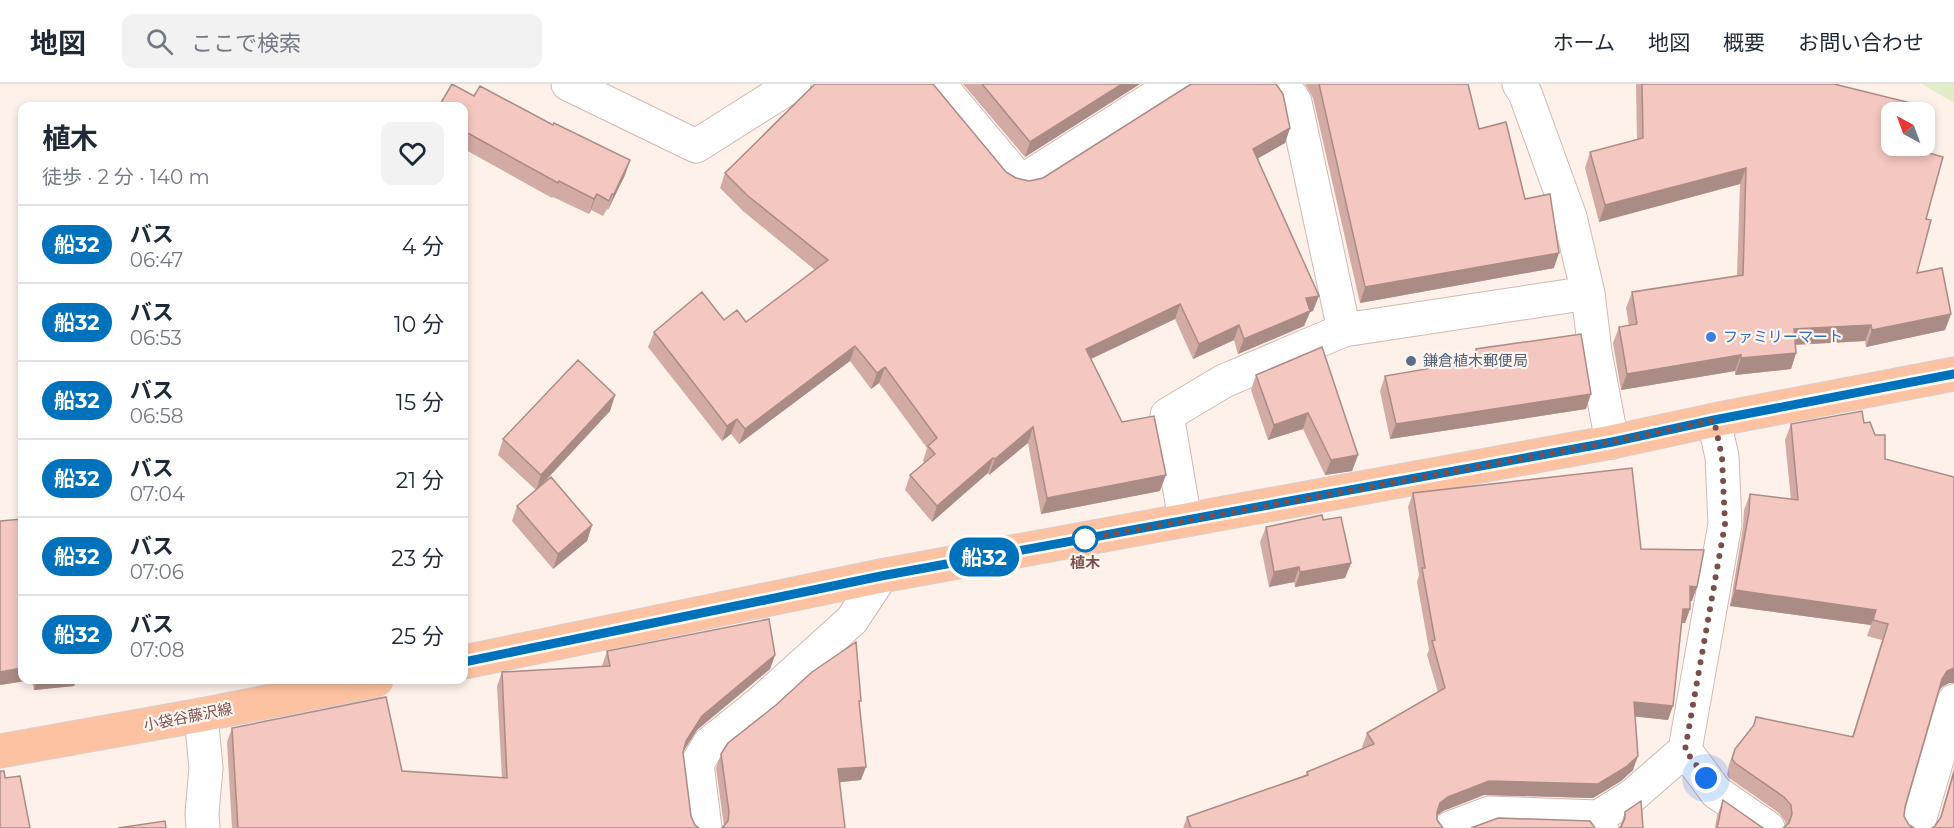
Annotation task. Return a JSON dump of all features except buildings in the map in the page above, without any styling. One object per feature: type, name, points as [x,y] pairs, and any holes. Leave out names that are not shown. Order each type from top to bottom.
[{"type":"main road","points":[[468,661],[881,576],[1612,442],[1954,374]]},
{"type":"main road","name":"小袋谷藤沢線","points":[[0,751],[356,684]]},
{"type":"street","points":[[568,84],[696,146],[794,84]]},
{"type":"street","points":[[939,84],[1015,175],[1027,178],[1175,84]]},
{"type":"street","points":[[1283,84],[1295,102],[1344,330]]},
{"type":"street","points":[[1519,84],[1525,93],[1570,217],[1588,293],[1595,352],[1612,442]]},
{"type":"street","points":[[1185,520],[1167,415],[1224,381],[1344,330],[1588,293]]},
{"type":"street","points":[[1450,828],[1490,813],[1600,822],[1685,750],[1725,524],[1722,457],[1714,420]]},
{"type":"street","points":[[705,828],[697,764],[709,744],[759,704],[852,620],[881,576]]},
{"type":"street","points":[[1917,828],[1954,701]]},
{"type":"street","points":[[201,715],[206,768],[203,828]]},
{"type":"street","points":[[1685,750],[1716,792],[1768,828]]},
{"type":"green space","points":[[1922,84],[1954,84],[1954,103]]},
{"type":"bus line","name":"船32","points":[[468,661],[881,576],[1612,442],[1954,374]]},
{"type":"place","name":"ファミリーマート","points":[[1711,337]]},
{"type":"place","name":"鎌倉植木郵便局","points":[[1411,361]]},
{"type":"place","name":"植木","points":[[1085,539]]},
{"type":"route","points":[[1085,539],[1612,442],[1714,420],[1722,457],[1725,524],[1685,750],[1706,778]]}]
